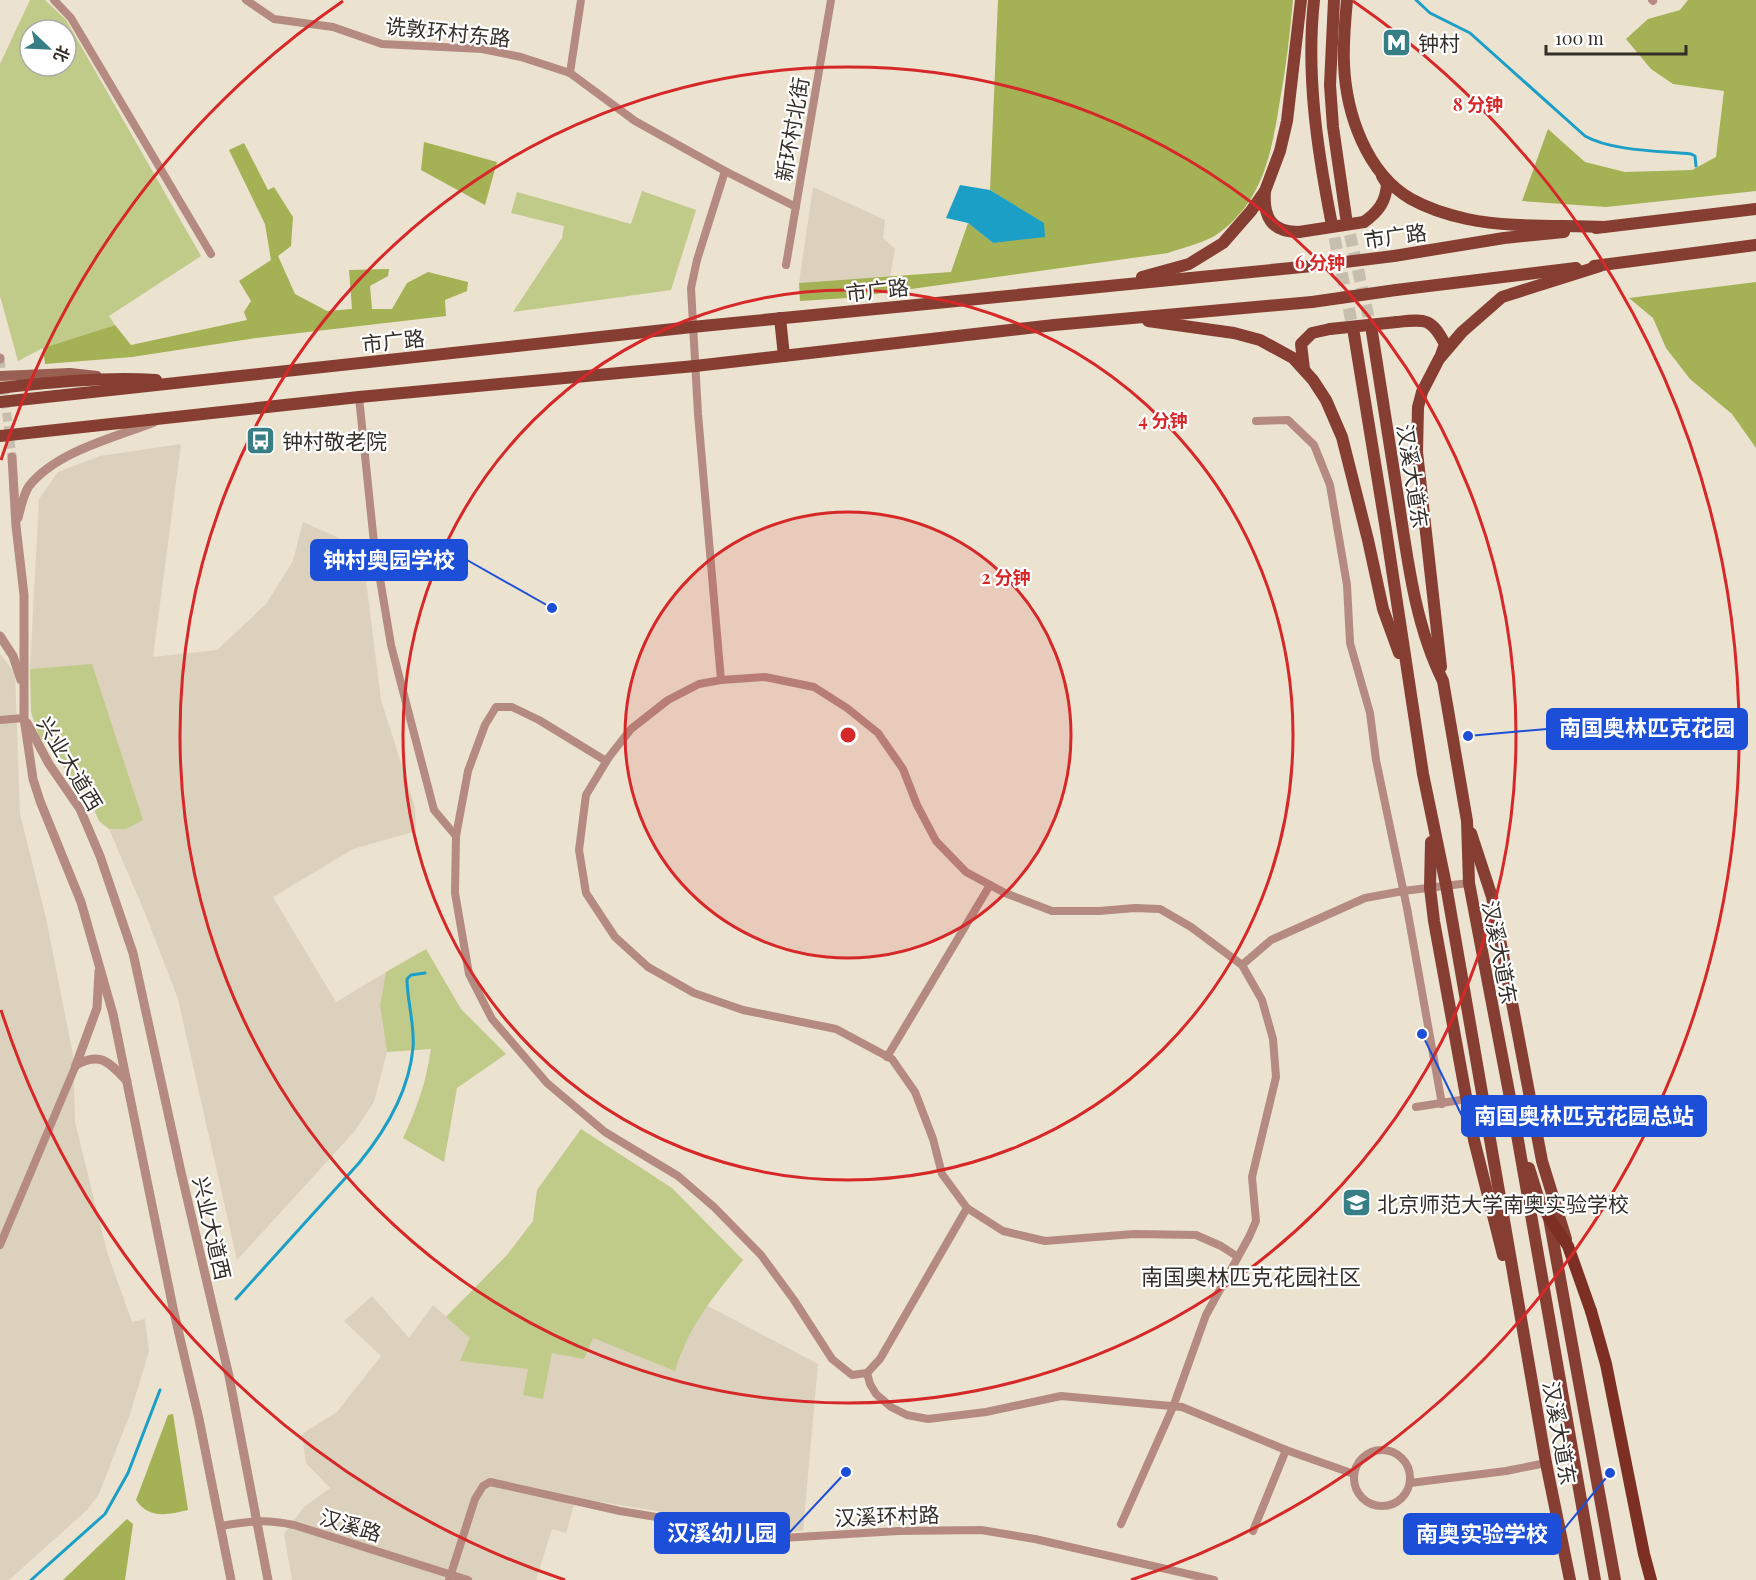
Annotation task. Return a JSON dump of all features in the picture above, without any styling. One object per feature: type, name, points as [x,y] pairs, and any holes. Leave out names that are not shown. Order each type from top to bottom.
[{"type":"highway","points":[[1550,1218],[1568,1246],[1591,1311],[1606,1364],[1651,1580]]},
{"type":"main road","points":[[1109,286],[1189,264],[1223,243],[1251,211],[1265,190],[1280,151],[1287,121],[1301,0]]},
{"type":"main road","points":[[1314,0],[1311,49],[1315,132],[1330,220]]},
{"type":"main road","points":[[1334,0],[1331,96],[1333,127],[1346,217]]},
{"type":"main road","points":[[1265,190],[1264,206],[1273,224],[1286,232],[1364,222],[1375,215],[1381,207],[1387,184],[1365,148],[1358,131],[1344,66],[1347,0]]},
{"type":"main road","points":[[1378,168],[1411,199],[1467,219],[1495,223],[1604,227]]},
{"type":"main road","name":"市广路","points":[[0,402],[692,327],[1312,266],[1394,256],[1504,238],[1756,209]]},
{"type":"main road","points":[[0,436],[359,397],[695,366],[1126,318],[1312,302],[1756,244]]},
{"type":"main road","points":[[1439,359],[1462,332],[1502,297],[1600,266]]},
{"type":"main road","points":[[780,318],[784,356]]},
{"type":"main road","points":[[1126,318],[1234,333],[1260,340],[1293,358],[1304,369],[1326,400],[1339,428],[1383,609],[1408,678]]},
{"type":"main road","points":[[1304,369],[1301,344],[1312,333],[1330,329],[1417,320],[1428,321],[1444,344],[1422,392],[1418,407],[1417,452],[1443,681]]},
{"type":"main road","name":"汉溪大道东","points":[[1372,332],[1404,537],[1420,618],[1434,665],[1443,681],[1467,821],[1468,883],[1506,1079],[1595,1580]]},
{"type":"main road","name":"汉溪大道东","points":[[1354,334],[1432,823],[1446,885],[1546,1463],[1570,1580]]},
{"type":"main road","points":[[0,376],[70,373],[194,382]]},
{"type":"main road","points":[[0,388],[75,380],[124,378]]},
{"type":"main road","points":[[1467,821],[1492,897],[1542,1161],[1568,1246]]},
{"type":"main road","points":[[1432,823],[1430,888],[1434,921],[1481,1173],[1518,1302]]},
{"type":"main road","points":[[1462,978],[1485,974]]},
{"type":"main road","points":[[1506,1079],[1538,1197],[1550,1218],[1615,1580]]},
{"type":"street","points":[[54,0],[70,18],[211,254]]},
{"type":"street","name":"诜敦环村东路","points":[[246,0],[274,19],[333,27],[382,44],[482,49],[521,57],[570,73],[635,121],[796,207]]},
{"type":"street","points":[[570,73],[581,0]]},
{"type":"street","name":"新环村北街","points":[[786,265],[831,0]]},
{"type":"street","points":[[721,680],[708,550],[691,288],[697,260],[725,171]]},
{"type":"street","points":[[359,397],[374,543],[391,645],[434,810],[456,836]]},
{"type":"street","points":[[16,526],[23,499],[29,487],[45,472],[66,457],[90,446],[164,418]]},
{"type":"street","points":[[1256,420],[1288,420],[1314,445],[1330,485],[1347,585],[1350,643],[1370,714],[1376,760],[1403,891],[1442,1104]]},
{"type":"street","points":[[0,720],[24,718],[24,595],[16,526],[12,457]]},
{"type":"street","points":[[0,636],[13,656],[23,688]]},
{"type":"street","points":[[1121,1524],[1173,1407],[1206,1316],[1238,1257],[1256,1221],[1252,1177],[1276,1077],[1273,1040],[1262,1000],[1242,965],[1191,927],[1160,909],[1052,910],[1005,893],[966,872],[936,841],[917,805],[903,769],[878,733],[847,708],[814,687],[765,677],[699,684],[668,700],[632,729],[606,762],[586,795],[579,850],[586,893],[615,937],[648,967],[694,993],[743,1010],[836,1029],[892,1059],[915,1092],[933,1139],[942,1174],[968,1208],[1003,1231],[1046,1241],[1134,1234],[1196,1235],[1221,1246],[1238,1257]]},
{"type":"street","points":[[606,762],[539,720],[512,707],[496,707],[485,725],[468,771],[456,836],[455,893],[469,974],[492,1019],[548,1083],[605,1132],[678,1176],[714,1207],[761,1255],[794,1300],[832,1359],[852,1375],[867,1373],[880,1359],[968,1208]]},
{"type":"street","name":"兴业大道西","points":[[24,718],[33,779],[81,902],[97,951],[113,1014],[231,1580]]},
{"type":"street","name":"兴业大道西","points":[[24,718],[48,764],[80,809],[100,856],[133,952],[229,1376],[268,1580]]},
{"type":"street","points":[[1242,965],[1271,940],[1365,898],[1468,883]]},
{"type":"street","points":[[887,1057],[990,885]]},
{"type":"street","points":[[0,1245],[76,1065],[97,1008],[100,975],[97,951]]},
{"type":"street","points":[[76,1065],[94,1058],[102,1060],[110,1064],[128,1082]]},
{"type":"street","points":[[1416,1107],[1467,1099]]},
{"type":"street","points":[[867,1373],[876,1394],[891,1407],[907,1415],[928,1419],[986,1412],[1060,1396],[1182,1407],[1286,1450],[1354,1474]]},
{"type":"street","points":[[1253,1531],[1286,1450]]},
{"type":"street","points":[[1386,1450],[1394,1453],[1407,1465],[1410,1483],[1401,1499],[1393,1504],[1375,1505],[1366,1501],[1360,1494],[1354,1474],[1361,1460],[1368,1454],[1386,1450]]},
{"type":"street","points":[[1410,1483],[1506,1471],[1546,1463]]},
{"type":"street","name":"汉溪环村路","points":[[450,1577],[475,1499],[483,1486],[490,1482],[620,1511],[782,1538],[898,1531],[981,1530],[1035,1539],[1214,1580]]},
{"type":"street","name":"汉溪路","points":[[220,1526],[256,1520],[272,1520],[294,1525],[450,1577],[468,1580]]},
{"type":"shaded area","points":[[813,187],[885,220],[883,238],[895,249],[890,277],[799,283]]},
{"type":"shaded area","points":[[181,444],[153,657],[217,650],[266,604],[293,561],[303,522],[362,548],[381,700],[415,807],[416,831],[353,849],[273,897],[336,1002],[386,972],[380,1005],[387,1052],[374,1102],[354,1132],[237,1260],[178,999],[109,829],[126,829],[92,665],[30,669],[39,499],[58,472],[100,456]]},
{"type":"shaded area","points":[[0,654],[15,673],[20,814],[46,918],[73,1055],[75,1122],[107,1252],[132,1322],[145,1319],[149,1351],[130,1414],[99,1494],[87,1510],[9,1580],[0,1580]]},
{"type":"shaded area","points":[[372,1296],[409,1338],[433,1305],[470,1338],[461,1361],[528,1369],[543,1399],[552,1353],[593,1337],[675,1370],[683,1346],[706,1305],[818,1364],[803,1531],[787,1532],[576,1498],[566,1533],[552,1529],[536,1580],[292,1580],[284,1534],[304,1507],[330,1488],[306,1463],[302,1434],[337,1412],[381,1356],[344,1321]]},
{"type":"green space","points":[[30,0],[45,0],[64,18],[22,18]]},
{"type":"green space","points":[[998,0],[1293,0],[1286,63],[1273,137],[1256,190],[1234,220],[1219,233],[1201,242],[1168,253],[847,298],[800,301],[799,283],[951,272],[968,223],[993,243],[1043,223],[990,190]]},
{"type":"green space","points":[[1688,0],[1756,0],[1756,191],[1606,207],[1522,201],[1548,129],[1585,162],[1625,172],[1692,170],[1716,157],[1724,91],[1673,84],[1651,69],[1626,39],[1648,19],[1680,10]]},
{"type":"green space","points":[[18,26],[18,78],[78,78],[78,41],[201,256],[109,316],[115,325],[43,348],[18,361],[0,296],[0,64]]},
{"type":"green space","points":[[424,142],[497,162],[485,205],[421,170]]},
{"type":"green space","points":[[244,143],[268,190],[274,187],[293,217],[291,246],[278,256],[295,294],[327,311],[352,309],[349,270],[389,269],[388,276],[370,286],[372,309],[392,309],[407,283],[428,272],[468,282],[467,291],[445,300],[446,316],[256,338],[132,357],[45,364],[43,348],[115,325],[131,345],[247,320],[244,312],[251,301],[239,281],[271,260],[265,224],[229,150]]},
{"type":"green space","points":[[642,191],[696,210],[671,290],[513,312],[562,238],[564,226],[511,213],[517,192],[631,224]]},
{"type":"green space","points":[[1756,282],[1756,448],[1732,414],[1690,379],[1666,348],[1653,318],[1629,298]]},
{"type":"green space","points":[[92,664],[143,820],[126,829],[109,829],[99,821],[90,800],[39,736],[31,712],[30,669]]},
{"type":"green space","points":[[426,949],[461,1009],[506,1054],[457,1088],[444,1162],[403,1138],[420,1095],[431,1049],[387,1052],[380,1005],[386,972]]},
{"type":"green space","points":[[581,1129],[672,1188],[743,1260],[695,1325],[675,1371],[593,1338],[584,1359],[552,1353],[543,1399],[523,1395],[528,1369],[460,1361],[470,1338],[446,1317],[507,1255],[533,1221],[537,1190]]},
{"type":"green space","points":[[173,1414],[188,1510],[153,1513],[136,1500],[168,1415]]},
{"type":"green space","points":[[127,1519],[133,1524],[125,1580],[63,1580]]},
{"type":"water","points":[[960,185],[990,190],[1044,223],[1045,237],[993,243],[968,223],[946,218]]},
{"type":"waterway","points":[[1416,0],[1430,13],[1470,33],[1585,136],[1608,145],[1691,154],[1695,156],[1696,166]]},
{"type":"waterway","points":[[236,1299],[359,1163],[387,1123],[401,1095],[411,1064],[413,1031],[407,979],[411,975],[425,973]]},
{"type":"waterway","points":[[31,1580],[105,1514],[128,1473],[160,1390]]},
{"type":"tunnel","points":[[1346,217],[1372,332]]},
{"type":"tunnel","points":[[1331,220],[1354,334]]},
{"type":"tunnel","points":[[0,359],[12,457]]},
{"type":"place","name":"钟村","points":[[1397,42]]},
{"type":"place","name":"钟村敬老院","points":[[261,440]]},
{"type":"place","name":"钟村奥园学校","points":[[552,608]]},
{"type":"place","name":"南国奥林匹克花园","points":[[1468,736]]},
{"type":"place","name":"南国奥林匹克花园总站","points":[[1422,1034]]},
{"type":"place","name":"北京师范大学南奥实验学校","points":[[1356,1203]]},
{"type":"place","name":"汉溪幼儿园","points":[[846,1472]]},
{"type":"place","name":"南奥实验学校","points":[[1610,1473]]},
{"type":"district","name":"南国奥林匹克花园社区","points":[[1251,1276]]}]
